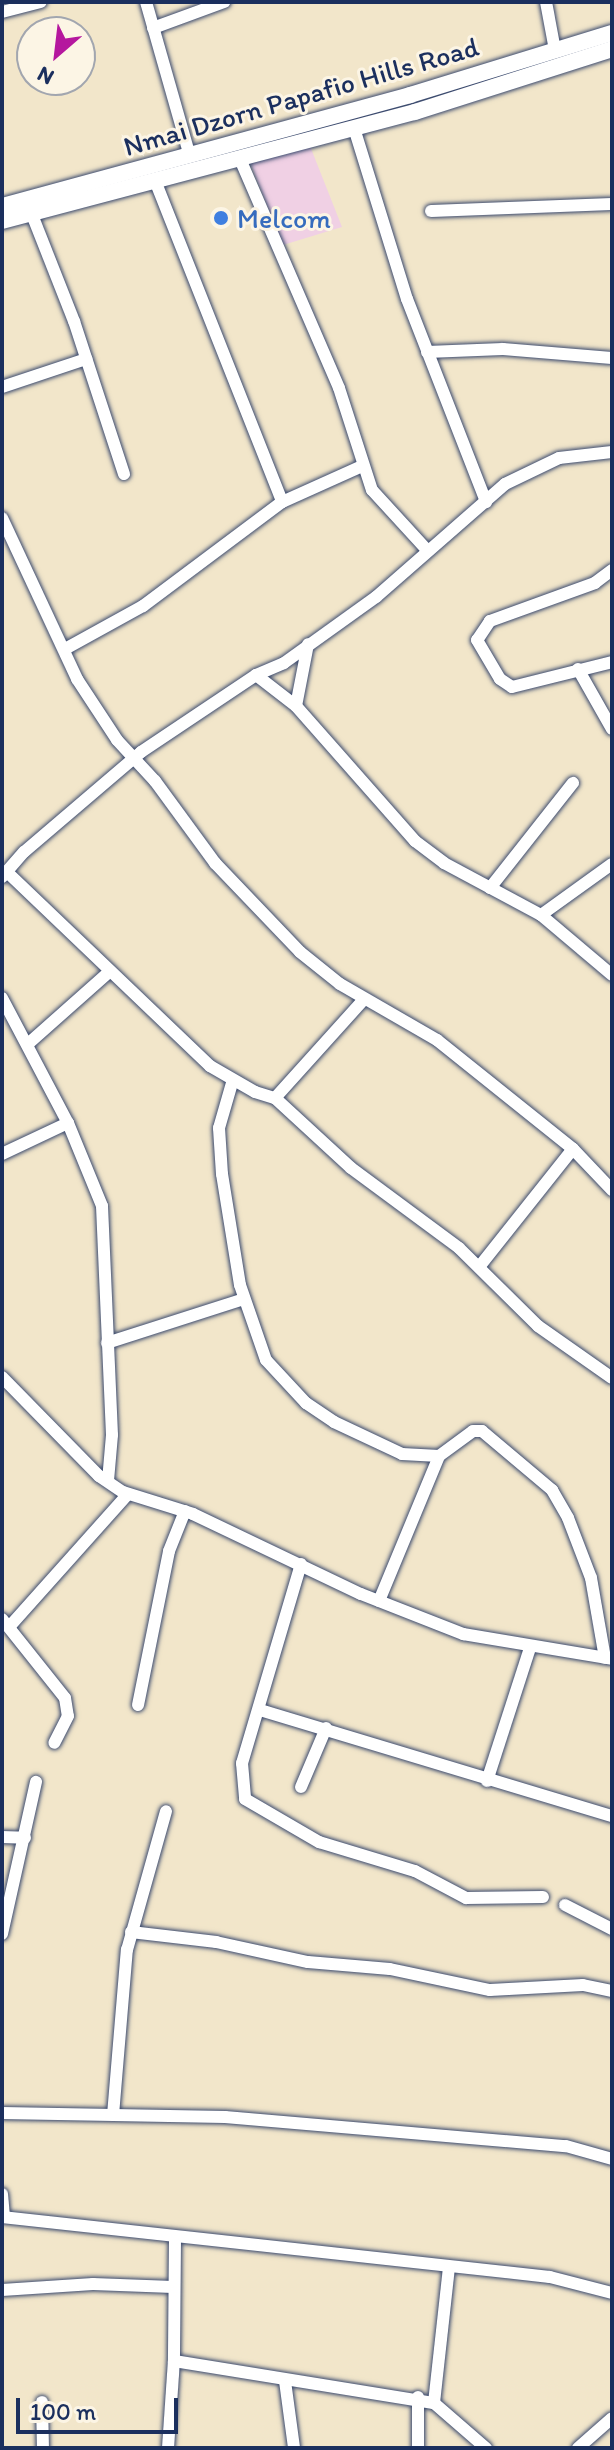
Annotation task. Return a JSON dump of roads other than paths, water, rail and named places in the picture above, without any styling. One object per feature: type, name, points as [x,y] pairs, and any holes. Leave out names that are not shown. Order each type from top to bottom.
[{"type":"street","points":[[2,12],[41,2]]},
{"type":"street","points":[[146,2],[190,156]]},
{"type":"street","points":[[153,28],[224,2]]},
{"type":"street","points":[[546,2],[555,50]]},
{"type":"street","name":"Nmai Dzorn Papafio Hills Road","points":[[2,221],[29,207],[190,156],[612,33]]},
{"type":"street","name":"Nmai Dzorn Papafio Hills Road","points":[[2,206],[29,207],[156,183],[354,128],[612,49]]},
{"type":"street","points":[[354,128],[427,352],[486,502]]},
{"type":"street","points":[[240,159],[339,388],[362,466],[385,508],[426,549]]},
{"type":"street","points":[[156,183],[282,502]]},
{"type":"street","points":[[431,211],[612,204]]},
{"type":"street","points":[[29,207],[86,359],[124,474]]},
{"type":"street","points":[[427,352],[503,349],[612,358]]},
{"type":"street","points":[[2,387],[86,359]]},
{"type":"street","points":[[612,452],[544,463],[505,484],[426,549],[376,597],[134,759],[4,874],[232,1083],[275,1098],[351,1168],[479,1267],[538,1326],[612,1378]]},
{"type":"street","points":[[65,649],[156,597],[282,502],[362,466]]},
{"type":"street","points":[[2,518],[77,679],[134,759],[215,863],[300,952],[364,999],[437,1040],[573,1149],[612,1190]]},
{"type":"street","points":[[612,570],[595,583],[490,621],[477,640],[500,679],[512,687],[612,662]]},
{"type":"street","points":[[296,706],[308,644]]},
{"type":"street","points":[[578,669],[612,729]]},
{"type":"street","points":[[256,675],[296,706],[415,841],[490,888],[541,915],[612,975]]},
{"type":"street","points":[[490,888],[573,783]]},
{"type":"street","points":[[541,915],[612,864]]},
{"type":"street","points":[[29,1043],[109,972]]},
{"type":"street","points":[[2,998],[29,1043],[68,1123],[102,1206],[112,1435],[108,1481]]},
{"type":"street","points":[[275,1098],[364,999]]},
{"type":"street","points":[[232,1083],[222,1108],[220,1143],[244,1299],[266,1360],[306,1403],[380,1446],[402,1454],[439,1456]]},
{"type":"street","points":[[2,1154],[68,1123]]},
{"type":"street","points":[[479,1267],[573,1149]]},
{"type":"street","points":[[107,1343],[244,1299]]},
{"type":"street","points":[[2,1377],[108,1481],[128,1494],[185,1511],[379,1601],[489,1642],[608,1658],[591,1578],[552,1490],[482,1431],[473,1431],[439,1456],[379,1601]]},
{"type":"street","points":[[54,1743],[69,1707],[6,1622],[128,1494]]},
{"type":"street","points":[[138,1705],[169,1551],[185,1511]]},
{"type":"street","points":[[301,1564],[242,1772],[245,1799],[319,1842],[415,1871],[466,1898],[543,1897]]},
{"type":"street","points":[[487,1781],[530,1648]]},
{"type":"street","points":[[260,1710],[326,1728],[487,1781],[612,1816]]},
{"type":"street","points":[[301,1787],[326,1728]]},
{"type":"street","points":[[2,1934],[36,1782]]},
{"type":"street","points":[[113,2115],[131,1932],[166,1811]]},
{"type":"street","points":[[2,1837],[25,1838]]},
{"type":"street","points":[[565,1905],[612,1929]]},
{"type":"street","points":[[131,1932],[216,1942],[308,1962],[390,1969],[490,1990],[583,1985],[612,1991]]},
{"type":"street","points":[[2,2113],[225,2117],[566,2146],[612,2159]]},
{"type":"street","points":[[2,2194],[3,2217],[175,2239],[550,2277],[612,2293]]},
{"type":"street","points":[[168,2448],[174,2361],[175,2239]]},
{"type":"street","points":[[434,2403],[449,2268]]},
{"type":"street","points":[[2,2290],[93,2284],[173,2287]]},
{"type":"street","points":[[174,2361],[285,2381],[418,2397],[434,2403],[486,2448]]},
{"type":"street","points":[[285,2381],[294,2448]]},
{"type":"street","points":[[418,2397],[418,2448]]},
{"type":"street","points":[[42,2402],[43,2448]]},
{"type":"street","points":[[578,2448],[612,2418]]},
{"type":"place","name":"Melcom","points":[[221,218]]}]
